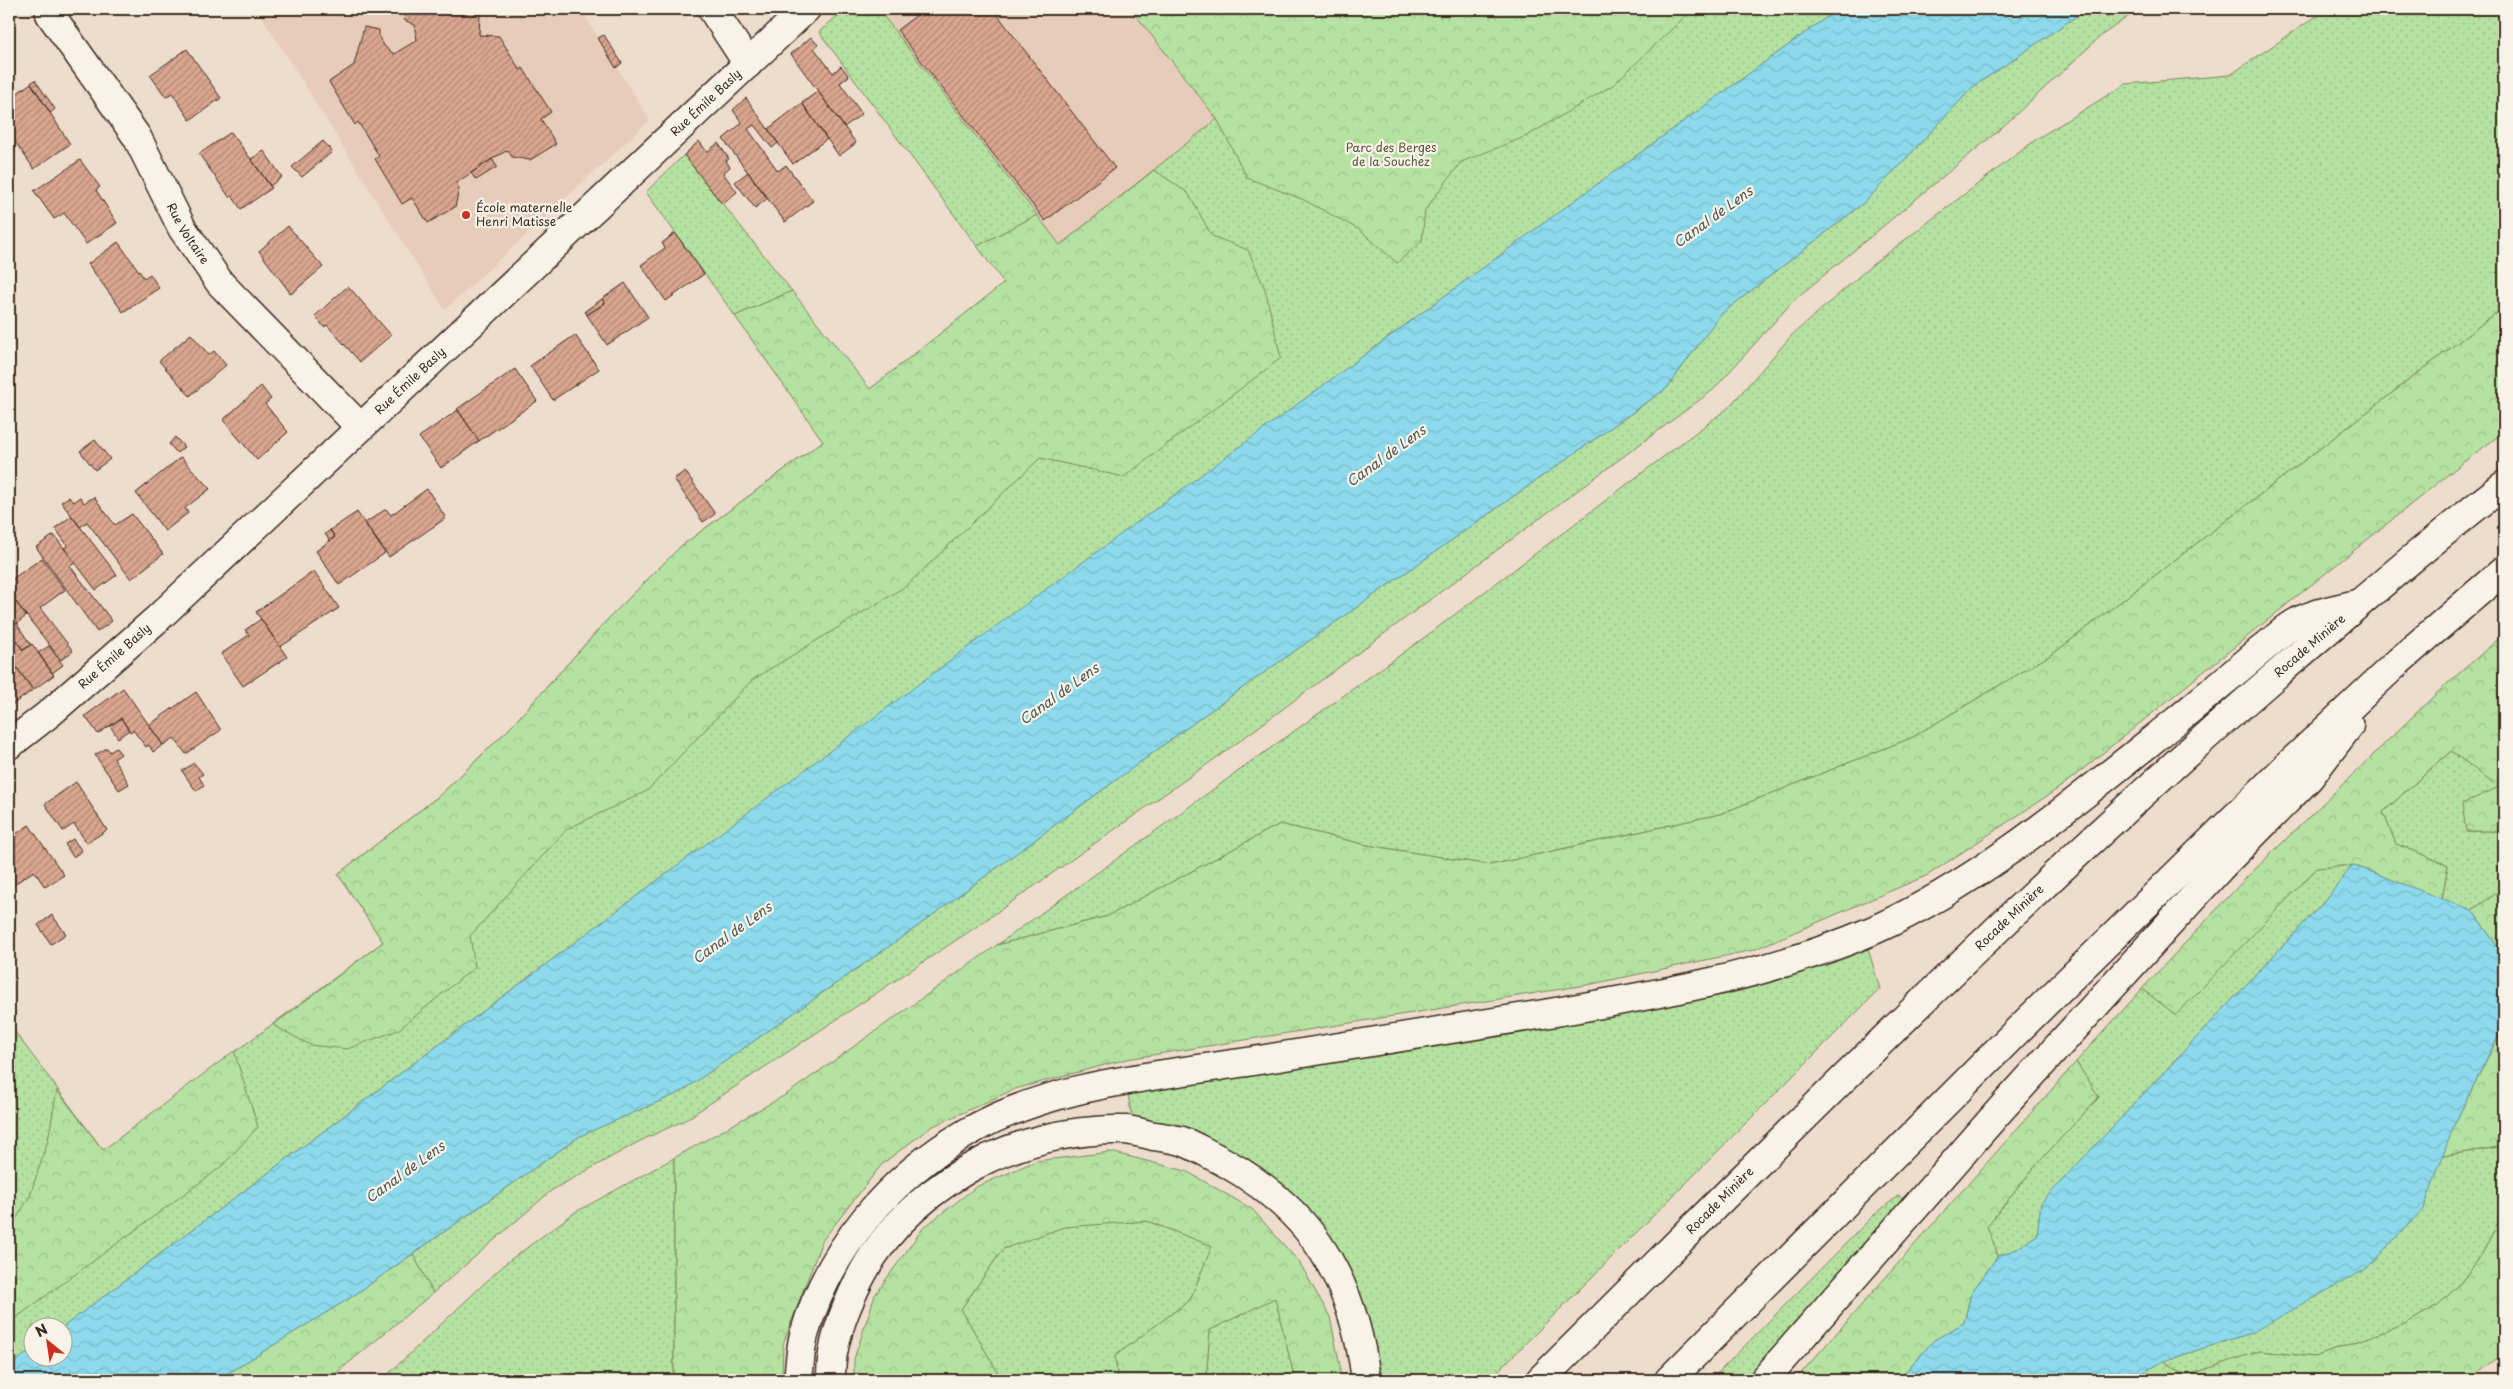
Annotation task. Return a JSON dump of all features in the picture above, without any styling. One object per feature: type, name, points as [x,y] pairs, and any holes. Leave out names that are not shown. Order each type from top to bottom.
[{"type":"main road","points":[[712,9],[748,64]]},
{"type":"main road","name":"Rue Émile Basly","points":[[9,745],[156,620],[806,9]]},
{"type":"main road","name":"Rue Voltaire","points":[[50,14],[137,137],[182,228],[220,283],[360,428]]},
{"type":"main road","name":"Rocade Minière","points":[[1540,1380],[2005,921],[2198,742],[2359,603],[2504,485]]},
{"type":"main road","points":[[1669,1380],[2031,1018],[2286,767],[2399,661],[2504,570]]},
{"type":"main road","points":[[798,1380],[804,1337],[810,1319],[824,1284],[851,1235],[886,1194],[928,1158],[970,1130],[1014,1111],[1066,1094],[1128,1081],[1388,1040],[1693,986],[1748,973],[1872,931],[1945,892],[2011,847],[2126,760],[2297,622],[2359,603]]},
{"type":"main road","points":[[1764,1380],[2001,1108],[2220,868],[2309,778],[2399,661]]},
{"type":"main road","points":[[831,1380],[842,1314],[868,1263],[893,1229],[932,1192],[970,1167],[1018,1145],[1072,1134],[1128,1130],[1183,1142],[1234,1167],[1277,1198],[1307,1230],[1329,1260],[1345,1294],[1359,1338],[1366,1380]]},
{"type":"shaded area","name":"École maternelle Henri Matisse","points":[[257,9],[580,9],[650,120],[445,310]]},
{"type":"shaded area","points":[[878,9],[1131,9],[1217,119],[1060,245]]},
{"type":"green space","points":[[845,9],[878,9],[1037,215],[977,246],[819,32]]},
{"type":"green space","points":[[1131,9],[1693,9],[1613,85],[1527,136],[1461,162],[1425,210],[1422,241],[1397,263],[1360,230],[1302,199],[1247,178],[1217,119]]},
{"type":"green space","name":"Parc des Berges de la Souchez","points":[[1331,9],[1838,9],[1614,171],[1169,499],[72,1320],[72,1316],[22,1316],[22,1357],[9,1367],[9,1024],[103,1150],[383,942],[338,874],[440,795],[508,730],[609,618],[680,547],[823,441],[870,389],[1005,283],[1060,245],[1217,119]]},
{"type":"green space","points":[[2087,9],[2139,9],[2102,35],[1998,131],[1794,300],[1713,390],[1226,751],[976,927],[685,1120],[640,1141],[552,1190],[433,1293],[413,1254],[580,1136],[681,1092],[911,931],[1207,713],[1667,388],[1720,315],[1865,202],[1973,87]]},
{"type":"green space","points":[[2327,9],[2504,9],[2504,307],[2054,653],[1911,738],[1720,814],[1490,865],[1367,845],[1280,824],[1108,916],[997,945],[1425,637],[1728,408],[1792,335],[1872,265],[2038,138],[2126,84],[2230,75]]},
{"type":"green space","points":[[684,155],[792,291],[735,316],[646,192]]},
{"type":"green space","points":[[1154,170],[1188,193],[1212,236],[1248,250],[1265,289],[1281,358],[1124,477],[1040,458],[906,586],[752,680],[647,791],[567,829],[470,936],[475,967],[398,1030],[347,1049],[310,1045],[273,1025],[383,942],[338,874],[440,795],[508,730],[609,618],[680,547],[823,441],[735,316],[792,291],[870,389],[1004,283],[977,246],[1037,215],[1060,245]]},
{"type":"green space","points":[[2504,307],[2504,432],[2461,464],[2062,786],[1928,875],[1753,950],[1592,984],[1127,1059],[1015,1089],[931,1127],[882,1164],[822,1241],[783,1344],[782,1380],[674,1380],[674,1158],[787,1094],[997,945],[1108,916],[1280,824],[1367,845],[1490,865],[1720,814],[1911,738],[2054,653]]},
{"type":"green space","points":[[2504,634],[2504,831],[2466,831],[2462,804],[2499,787],[2451,751],[2383,812],[2396,844],[2448,865],[2442,899],[2353,865],[2317,868],[2176,1015],[2142,989],[2246,878],[2438,692]]},
{"type":"green space","points":[[2451,751],[2499,787],[2466,831],[2504,831],[2504,888],[2472,910],[2442,899],[2448,865],[2396,844],[2383,812]]},
{"type":"green space","points":[[2353,865],[2324,902],[2041,1203],[2037,1235],[2017,1249],[1998,1256],[1987,1226],[2037,1164],[2099,1097],[2076,1062],[2142,989],[2176,1014],[2317,868]]},
{"type":"green space","points":[[2504,888],[2504,956],[2472,910]]},
{"type":"green space","points":[[1867,945],[1880,989],[1489,1380],[1381,1380],[1381,1372],[1366,1309],[1348,1267],[1314,1221],[1276,1179],[1235,1153],[1132,1119],[1128,1094],[1655,1007]]},
{"type":"green space","points":[[2504,1025],[2504,1146],[2442,1156],[2454,1125]]},
{"type":"green space","points":[[234,1051],[258,1127],[221,1167],[9,1323],[9,1231],[30,1196],[48,1140],[57,1090],[103,1150]]},
{"type":"green space","points":[[2076,1062],[2099,1097],[2037,1164],[1987,1226],[1998,1256],[1971,1293],[1964,1323],[1934,1340],[1898,1380],[1795,1380]]},
{"type":"green space","points":[[2504,1146],[2504,1211],[2481,1256],[2459,1285],[2437,1306],[2405,1324],[2315,1357],[2260,1351],[2186,1376],[2164,1361],[2251,1333],[2424,1208],[2442,1156]]},
{"type":"green space","points":[[1111,1152],[1186,1171],[1252,1209],[1299,1262],[1330,1317],[1340,1366],[1340,1380],[1295,1380],[1275,1298],[1210,1330],[1206,1380],[1118,1380],[1115,1356],[1190,1300],[1212,1246],[1147,1221],[1064,1227],[1003,1249],[961,1309],[997,1371],[997,1380],[854,1380],[854,1359],[875,1295],[923,1228],[976,1187],[1036,1161]]},
{"type":"green space","points":[[674,1158],[674,1380],[382,1380],[506,1263],[574,1213]]},
{"type":"green space","points":[[1899,1195],[1906,1203],[1750,1380],[1711,1380],[1874,1215]]},
{"type":"green space","points":[[2504,1211],[2504,1353],[2469,1380],[2402,1380],[2394,1373],[2386,1380],[2130,1380],[2164,1361],[2186,1376],[2260,1351],[2315,1357],[2405,1324],[2437,1306],[2459,1285],[2481,1256]]},
{"type":"green space","points":[[1147,1221],[1213,1246],[1190,1300],[1115,1356],[1118,1380],[997,1380],[997,1371],[961,1309],[1003,1249],[1064,1226]]},
{"type":"green space","points":[[413,1254],[433,1293],[328,1380],[217,1380],[353,1296]]},
{"type":"green space","points":[[1275,1297],[1295,1380],[1206,1380],[1210,1330]]},
{"type":"water","name":"Canal de Lens","points":[[1838,9],[2087,9],[1973,87],[1865,202],[1720,315],[1667,388],[1207,713],[911,931],[681,1092],[580,1136],[353,1296],[217,1380],[9,1380],[9,1367],[22,1357],[22,1366],[72,1366],[72,1320],[996,626]]},
{"type":"water","points":[[2353,865],[2472,910],[2504,956],[2503,1026],[2454,1125],[2424,1208],[2366,1269],[2251,1333],[2164,1361],[2130,1380],[1898,1380],[1934,1340],[1964,1323],[1971,1293],[1998,1256],[2017,1249],[2037,1235],[2041,1203],[2324,902]]},
{"type":"building","points":[[407,9],[464,9],[480,13],[479,35],[499,36],[520,70],[523,68],[551,112],[541,119],[556,144],[530,160],[512,157],[508,150],[492,159],[456,183],[459,189],[455,207],[428,223],[412,198],[402,204],[375,159],[379,156],[358,122],[355,125],[329,82],[354,65],[364,27],[379,30],[379,37],[385,47],[394,54],[417,40],[415,25],[404,20]]},
{"type":"building","points":[[925,9],[993,9],[1115,168],[1045,221],[897,30]]},
{"type":"building","points":[[604,35],[622,63],[616,68],[598,38]]},
{"type":"building","points":[[811,37],[818,45],[814,48],[833,73],[841,66],[849,76],[840,83],[862,114],[844,127],[791,54]]},
{"type":"building","points":[[187,49],[221,98],[190,120],[172,93],[166,97],[150,75]]},
{"type":"building","points":[[35,80],[55,109],[50,113],[31,83]]},
{"type":"building","points":[[31,83],[70,144],[34,169],[9,133],[9,99]]},
{"type":"building","points":[[818,91],[856,143],[839,156],[802,103]]},
{"type":"building","points":[[746,98],[778,143],[772,148],[754,125],[748,129],[778,171],[786,165],[813,201],[785,222],[723,139],[742,123],[733,110]]},
{"type":"building","points":[[802,103],[827,139],[793,164],[768,129]]},
{"type":"building","points":[[231,132],[272,188],[241,209],[232,196],[230,198],[199,154]]},
{"type":"building","points":[[323,141],[332,152],[302,177],[292,167]]},
{"type":"building","points":[[699,141],[707,152],[718,143],[729,159],[726,161],[730,167],[723,173],[737,192],[722,204],[684,155]]},
{"type":"building","points":[[264,151],[282,177],[270,186],[251,159]]},
{"type":"building","points":[[492,159],[497,167],[476,180],[471,173]]},
{"type":"building","points":[[80,160],[100,187],[96,190],[117,223],[86,244],[64,213],[54,219],[34,191]]},
{"type":"building","points":[[748,172],[768,198],[755,208],[735,182]]},
{"type":"building","points":[[288,226],[323,267],[291,294],[259,251]]},
{"type":"building","points":[[675,233],[704,274],[666,301],[641,265],[665,248],[662,243]]},
{"type":"building","points":[[118,242],[144,278],[150,274],[159,288],[123,312],[88,264]]},
{"type":"building","points":[[625,283],[648,317],[607,345],[587,315],[605,303],[602,299]]},
{"type":"building","points":[[348,286],[391,335],[360,362],[327,325],[324,327],[315,316]]},
{"type":"building","points":[[602,299],[605,303],[587,315],[585,311]]},
{"type":"building","points":[[191,334],[209,355],[214,351],[226,365],[190,396],[159,361]]},
{"type":"building","points":[[575,335],[599,369],[553,400],[530,366]]},
{"type":"building","points":[[515,369],[537,401],[479,441],[457,409]]},
{"type":"building","points":[[261,386],[271,399],[265,404],[288,432],[257,460],[223,420]]},
{"type":"building","points":[[458,410],[479,441],[441,468],[419,437]]},
{"type":"building","points":[[175,437],[184,447],[177,453],[169,444]]},
{"type":"building","points":[[95,440],[110,459],[95,470],[80,451]]},
{"type":"building","points":[[181,457],[210,489],[185,508],[188,513],[165,531],[136,493]]},
{"type":"building","points":[[685,471],[715,514],[703,522],[674,479]]},
{"type":"building","points":[[427,489],[446,518],[389,557],[365,523],[386,509],[391,515]]},
{"type":"building","points":[[69,497],[73,502],[80,497],[84,503],[94,497],[115,525],[132,514],[163,554],[131,579],[87,522],[80,527],[61,502]]},
{"type":"building","points":[[357,512],[385,553],[339,585],[316,551],[335,537],[330,530]]},
{"type":"building","points":[[72,516],[117,575],[96,590],[64,548],[68,546],[55,528]]},
{"type":"building","points":[[330,530],[335,537],[330,541],[325,534]]},
{"type":"building","points":[[54,535],[75,563],[70,566],[112,621],[97,632],[36,547]]},
{"type":"building","points":[[42,558],[65,590],[40,608],[73,651],[61,660],[9,593],[9,578],[11,580]]},
{"type":"building","points":[[314,571],[339,608],[280,647],[256,612]]},
{"type":"building","points":[[16,602],[26,616],[9,630],[9,608]]},
{"type":"building","points":[[261,619],[287,657],[243,686],[221,654],[249,635],[245,630]]},
{"type":"building","points":[[18,622],[18,626],[31,645],[23,650],[9,630]]},
{"type":"building","points":[[9,630],[23,650],[32,644],[54,675],[33,690],[9,657]]},
{"type":"building","points":[[49,646],[63,665],[52,673],[38,653]]},
{"type":"building","points":[[9,657],[33,690],[9,707]]},
{"type":"building","points":[[123,688],[163,745],[153,752],[149,745],[146,747],[133,730],[130,732],[121,718],[98,734],[85,716]]},
{"type":"building","points":[[196,692],[221,730],[186,754],[174,738],[163,745],[149,725]]},
{"type":"building","points":[[121,718],[129,730],[118,738],[110,726]]},
{"type":"building","points":[[107,748],[110,752],[116,748],[121,754],[114,759],[129,784],[119,790],[95,755]]},
{"type":"building","points":[[194,763],[203,774],[199,777],[204,785],[196,791],[182,771]]},
{"type":"building","points":[[76,782],[107,830],[87,843],[74,824],[63,831],[45,804]]},
{"type":"building","points":[[29,825],[64,875],[45,887],[34,871],[10,887],[9,839]]},
{"type":"building","points":[[73,839],[82,851],[73,857],[65,844]]},
{"type":"building","points":[[52,915],[66,934],[51,944],[38,925]]},
{"type":"place","name":"École maternelle Henri Matisse","points":[[466,215]]}]
